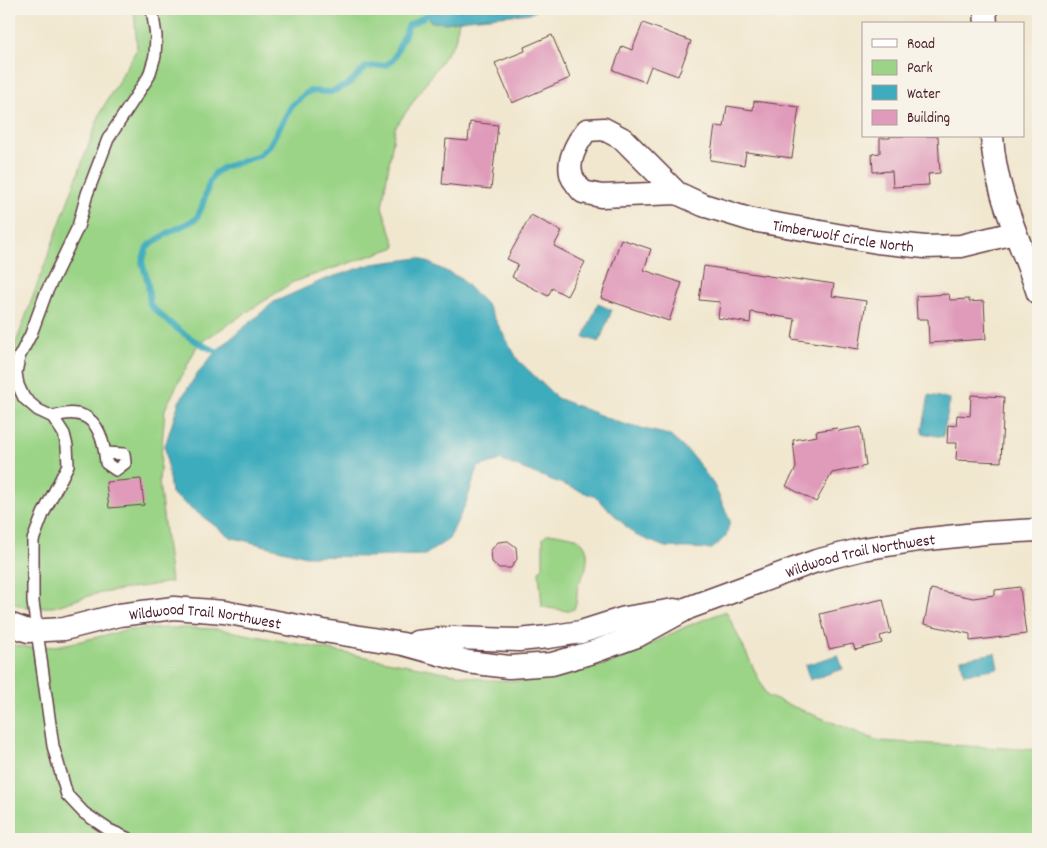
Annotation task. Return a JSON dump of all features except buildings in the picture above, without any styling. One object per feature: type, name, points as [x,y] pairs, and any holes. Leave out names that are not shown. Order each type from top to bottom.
[{"type":"street","points":[[985,9],[986,22]]},
{"type":"street","points":[[992,138],[993,155],[999,185],[1014,232],[1038,293]]},
{"type":"street","name":"Timberwolf Circle North","points":[[677,193],[702,205],[752,220],[877,242],[925,247],[961,246],[1014,232]]},
{"type":"street","name":"Wildwood Trail Northwest","points":[[9,624],[28,631],[64,629],[119,615],[174,608],[224,612],[324,632],[403,644],[453,638],[519,640],[581,632],[625,618],[688,608],[816,562],[863,549],[919,540],[1038,530]]},
{"type":"lane","points":[[129,839],[109,830],[84,813],[67,795],[53,746],[33,602],[33,540],[43,514],[68,465],[67,446],[64,434],[53,417],[38,410],[24,398],[18,385],[16,373],[19,357],[31,334],[46,293],[78,227],[87,194],[108,139],[148,76],[155,56],[156,36],[152,9]]},
{"type":"lane","points":[[53,417],[64,413],[76,413],[90,418],[99,429],[105,453]]},
{"type":"green space","points":[[134,9],[461,9],[455,41],[395,128],[382,207],[396,247],[293,282],[198,344],[165,409],[159,482],[171,582],[95,594],[53,607],[23,607],[9,601],[9,362],[101,111],[137,49]]},
{"type":"green space","points":[[547,534],[571,536],[583,543],[586,549],[585,572],[578,585],[574,609],[568,611],[542,607],[539,571],[543,567],[543,538]]},
{"type":"green space","points":[[726,611],[767,696],[879,741],[1038,750],[1038,839],[9,839],[9,644],[24,647],[55,646],[141,629],[219,629],[487,680],[521,681],[572,674],[622,659],[685,627]]},
{"type":"water","points":[[430,9],[538,9],[532,13],[446,23],[431,22],[428,15]]},
{"type":"water","points":[[419,258],[460,278],[487,305],[518,360],[557,398],[620,423],[669,435],[692,455],[714,485],[730,521],[726,536],[712,549],[665,547],[635,535],[596,497],[500,460],[478,467],[466,503],[449,539],[425,555],[367,557],[306,556],[230,537],[171,493],[165,446],[179,402],[195,377],[216,351],[274,302],[323,280],[372,264]]},
{"type":"water","points":[[598,304],[612,310],[599,342],[584,337]]},
{"type":"water","points":[[929,395],[950,399],[943,437],[922,433]]},
{"type":"water","points":[[995,653],[998,668],[964,674],[961,659]]},
{"type":"water","points":[[838,655],[843,669],[810,680],[805,665]]},
{"type":"waterway","points":[[216,351],[181,331],[150,305],[148,283],[142,262],[147,247],[166,234],[196,219],[202,207],[209,183],[215,173],[224,167],[258,156],[269,146],[292,105],[309,91],[331,92],[347,85],[366,67],[386,65],[393,60],[409,25],[428,15]]}]
